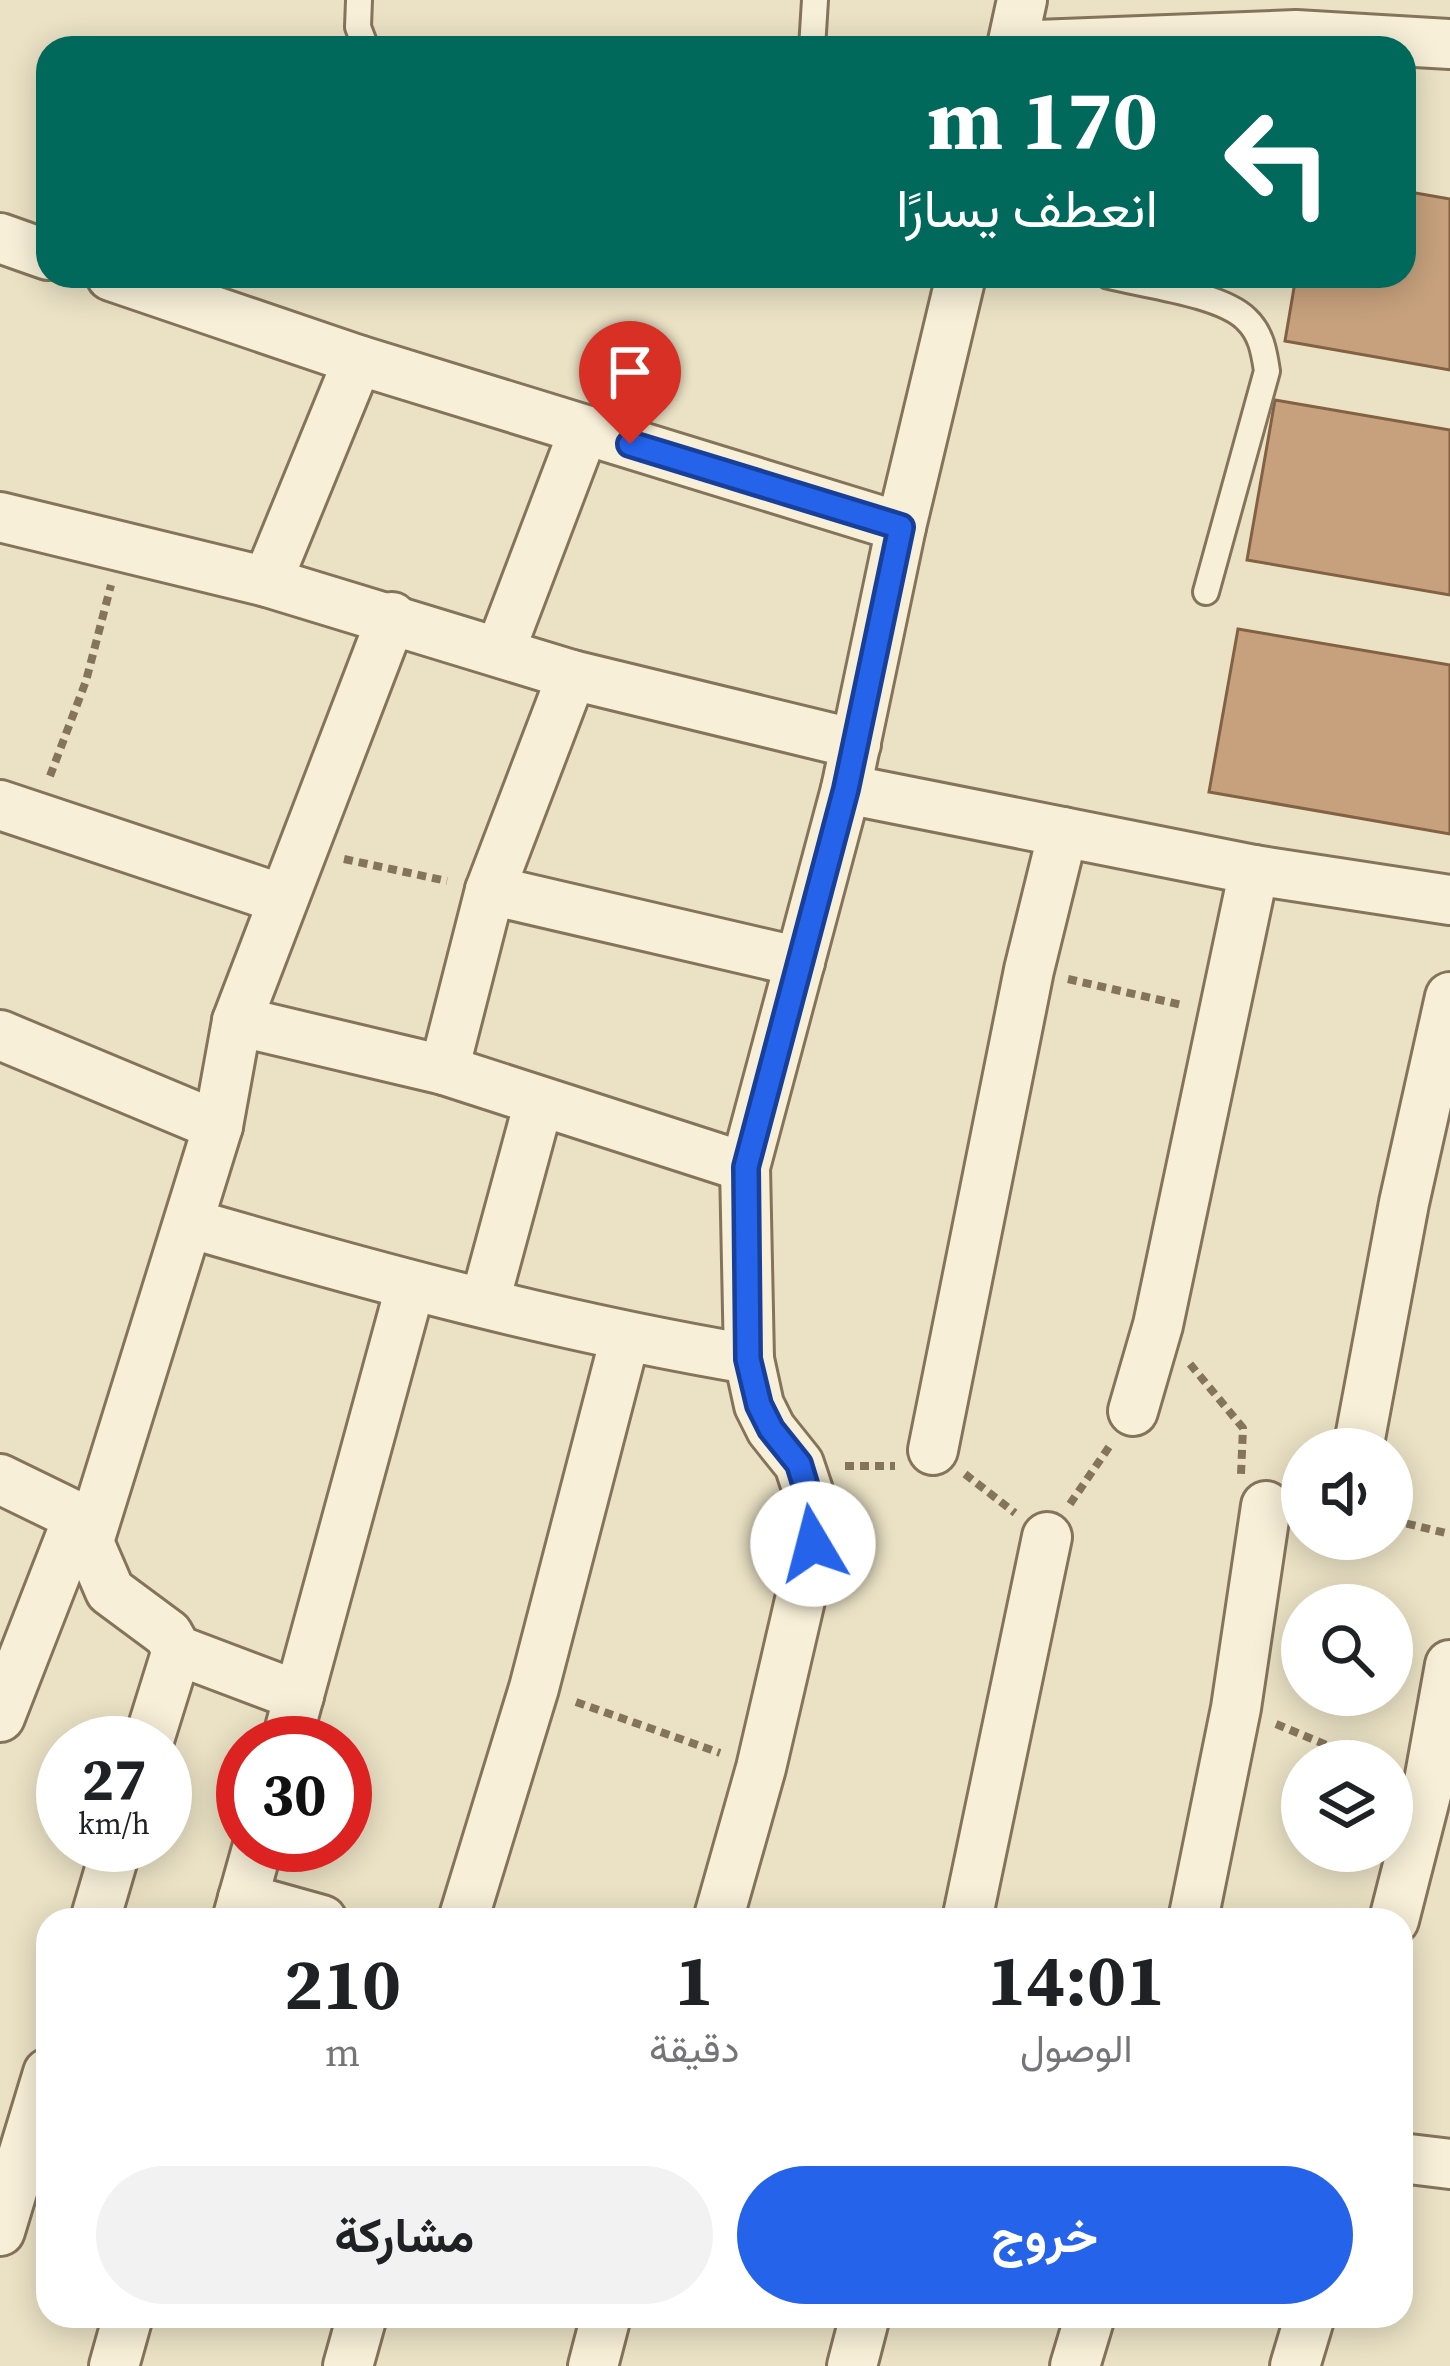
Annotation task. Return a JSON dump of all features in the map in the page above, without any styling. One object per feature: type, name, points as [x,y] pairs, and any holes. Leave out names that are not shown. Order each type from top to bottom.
[{"type":"street","points":[[1015,31],[1299,17],[1405,36]]},
{"type":"street","points":[[1416,38],[1450,44]]},
{"type":"street","points":[[0,238],[36,250]]},
{"type":"street","points":[[146,288],[358,360],[901,527]]},
{"type":"street","points":[[721,1908],[761,1768],[813,1544],[809,1497],[799,1464],[765,1417],[748,1359],[746,1167],[851,766],[958,288]]},
{"type":"street","points":[[267,582],[358,360]]},
{"type":"street","points":[[500,652],[584,430]]},
{"type":"street","points":[[0,517],[392,617],[1064,832],[1254,870],[1450,901]]},
{"type":"street","points":[[0,1716],[84,1528],[189,1223],[218,1126],[237,1021],[392,617]]},
{"type":"street","points":[[444,1070],[490,890],[572,675]]},
{"type":"street","points":[[17,811],[283,899]]},
{"type":"street","points":[[933,1450],[1029,970],[1064,832]]},
{"type":"street","points":[[1133,1411],[1158,1325],[1254,870]]},
{"type":"street","points":[[490,890],[800,962]]},
{"type":"street","points":[[1362,1428],[1404,1203],[1450,997]]},
{"type":"street","points":[[237,1021],[444,1070],[746,1167]]},
{"type":"street","points":[[2,1045],[218,1126]]},
{"type":"street","points":[[485,1301],[539,1102]]},
{"type":"street","points":[[189,1223],[410,1288],[485,1301],[625,1338],[748,1359]]},
{"type":"street","points":[[293,1716],[410,1288]]},
{"type":"street","points":[[467,1908],[534,1688],[625,1338]]},
{"type":"street","points":[[0,1479],[84,1528],[110,1591],[168,1634],[176,1651],[156,1716]]},
{"type":"street","points":[[1195,1908],[1236,1708],[1266,1506]]},
{"type":"street","points":[[970,1908],[1047,1537]]},
{"type":"street","points":[[176,1651],[298,1696]]},
{"type":"street","points":[[1397,1908],[1427,1787],[1450,1664]]},
{"type":"street","points":[[98,1908],[109,1872]]},
{"type":"street","points":[[240,1908],[250,1872]]},
{"type":"street","points":[[0,2230],[36,2112]]},
{"type":"street","points":[[1413,2159],[1450,2164]]},
{"type":"street","points":[[114,2366],[125,2328]]},
{"type":"street","points":[[348,2366],[359,2328]]},
{"type":"street","points":[[593,2366],[604,2328]]},
{"type":"street","points":[[851,2366],[862,2328]]},
{"type":"street","points":[[1075,2366],[1086,2328]]},
{"type":"street","points":[[1295,2366],[1306,2328]]},
{"type":"lane","points":[[359,0],[361,36]]},
{"type":"lane","points":[[813,36],[815,0]]},
{"type":"lane","points":[[1156,288],[1227,306],[1246,319],[1263,343],[1267,371],[1206,592]]},
{"type":"path","points":[[17,811],[86,681],[120,549]]},
{"type":"path","points":[[302,850],[490,890]]},
{"type":"path","points":[[1029,970],[1224,1015]]},
{"type":"path","points":[[1158,1325],[1243,1428],[1243,1485],[1249,1496],[1266,1506]]},
{"type":"path","points":[[799,1464],[888,1469],[933,1450],[1047,1537],[1133,1411]]},
{"type":"path","points":[[1413,1525],[1450,1534]]},
{"type":"path","points":[[534,1688],[761,1768]]},
{"type":"path","points":[[1236,1708],[1314,1740]]},
{"type":"building","points":[[1416,193],[1450,199],[1450,370],[1285,341],[1294,288],[1416,288]]},
{"type":"building","points":[[1275,400],[1450,430],[1450,595],[1247,560]]},
{"type":"building","points":[[1238,629],[1450,665],[1450,834],[1209,792]]},
{"type":"route","points":[[630,444],[901,527],[846,789],[746,1167],[748,1359],[759,1405],[799,1464],[809,1497],[813,1544]]}]
